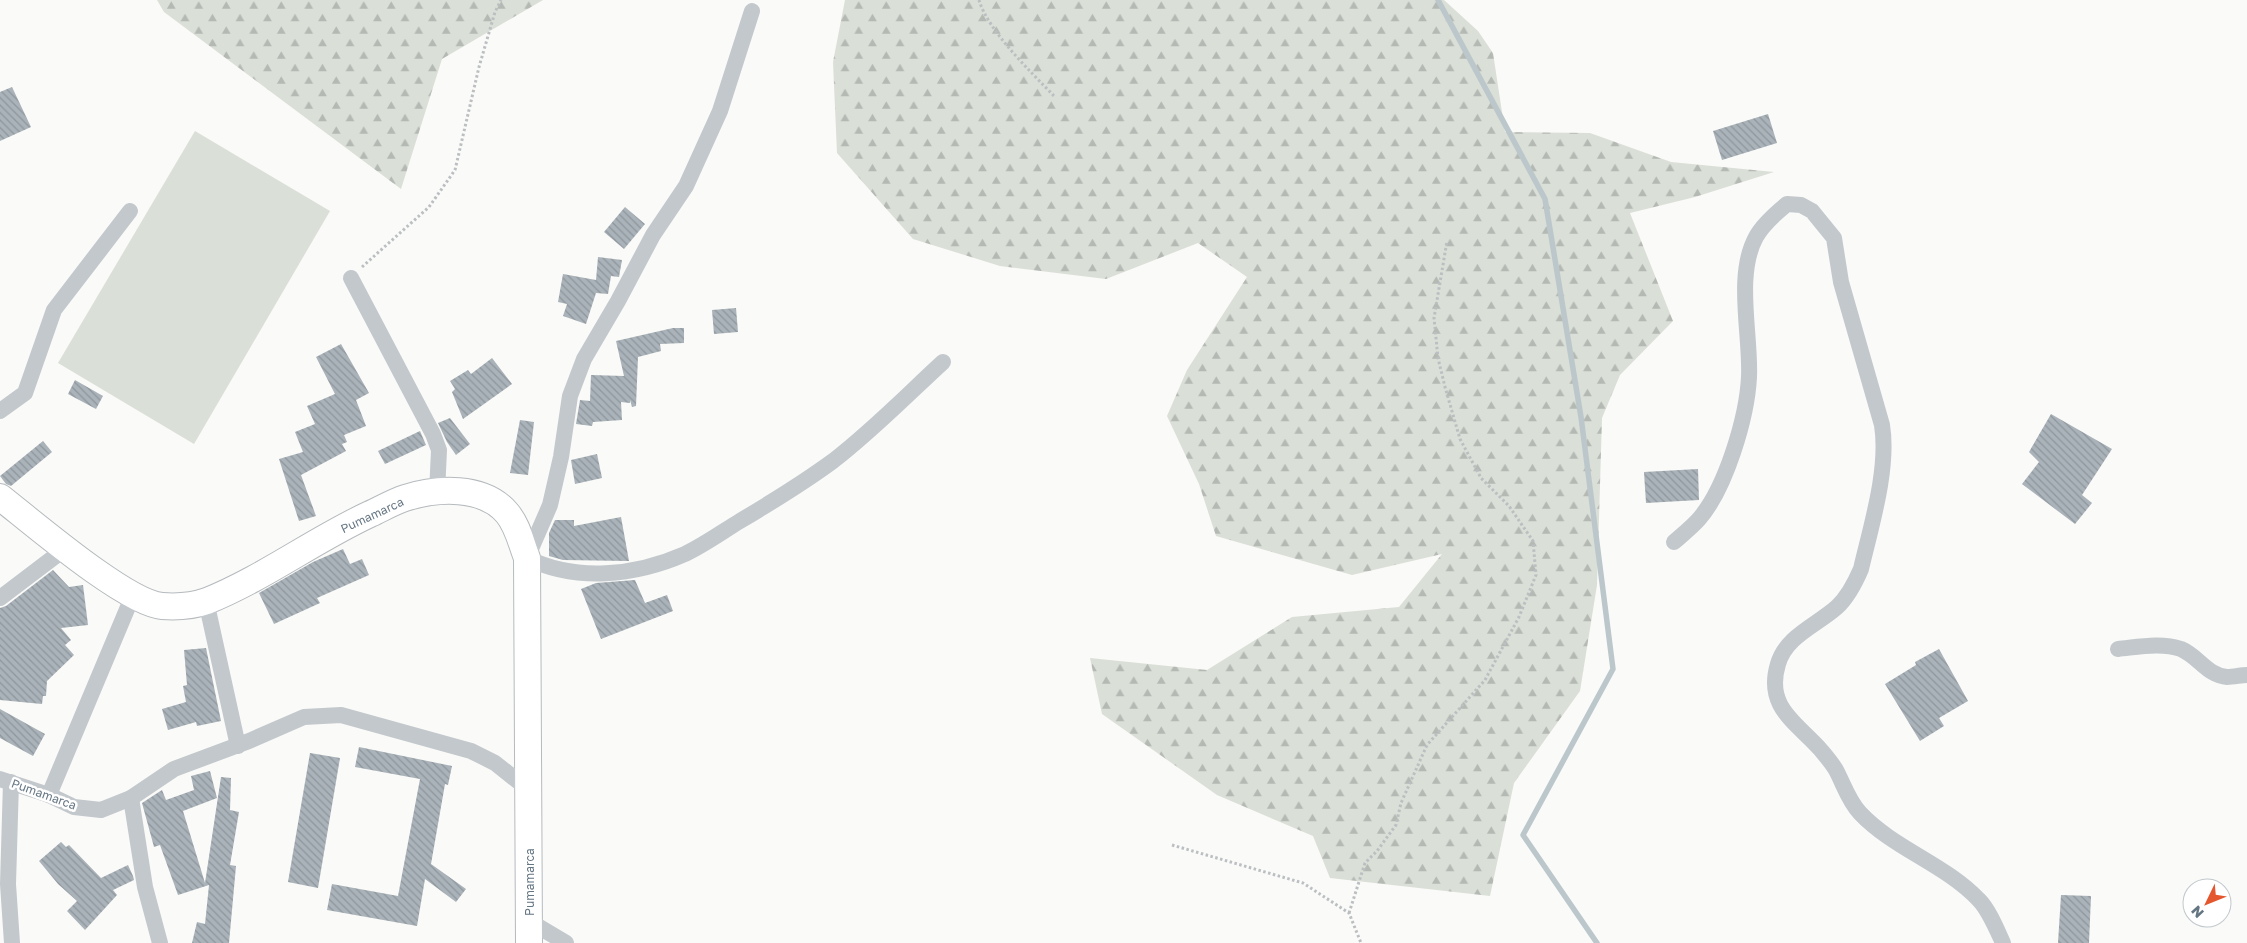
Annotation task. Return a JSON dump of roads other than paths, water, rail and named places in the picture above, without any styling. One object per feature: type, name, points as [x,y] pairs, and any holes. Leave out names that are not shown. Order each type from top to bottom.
[{"type":"main road","name":"Pumamarca","points":[[0,497],[66,548],[133,595],[150,604],[162,606],[190,605],[206,601],[234,588],[350,524],[405,498],[462,491],[478,493],[490,499],[507,512],[516,526],[527,558],[529,932]]},
{"type":"street","points":[[752,10],[720,111],[686,186],[653,235],[618,301],[584,359],[570,396],[561,457],[550,505],[527,558],[545,567],[578,574],[594,574],[643,568],[686,554],[770,503],[833,461],[943,362]]},
{"type":"street","points":[[1674,542],[1700,518],[1718,490],[1733,452],[1743,416],[1749,377],[1745,298],[1749,258],[1756,237],[1774,215],[1787,204],[1801,205],[1812,211],[1834,238],[1841,282],[1878,410],[1884,442],[1884,456],[1866,548],[1856,583],[1838,606],[1806,628],[1787,648],[1778,662],[1775,692],[1778,703],[1785,714],[1820,749],[1836,769],[1850,799],[1860,813],[1896,843],[1952,877],[1980,901],[2003,943]]},
{"type":"street","points":[[0,411],[25,393],[54,310],[130,211]]},
{"type":"street","points":[[351,278],[433,434],[439,450],[437,493]]},
{"type":"street","points":[[0,598],[66,548]]},
{"type":"street","points":[[49,795],[133,595]]},
{"type":"street","points":[[206,601],[238,746]]},
{"type":"street","points":[[2118,649],[2156,646],[2176,648],[2190,654],[2218,675],[2226,677],[2247,675]]},
{"type":"street","name":"Pumamarca","points":[[6,780],[49,795],[74,807],[101,810],[131,798],[174,769],[238,746],[304,717],[341,715],[471,750],[496,763],[529,790]]},
{"type":"street","points":[[6,780],[8,884],[12,943]]},
{"type":"street","points":[[131,798],[145,887],[160,943]]},
{"type":"street","points":[[529,932],[566,943]]},
{"type":"waterway","points":[[1438,0],[1545,199],[1581,417],[1613,669],[1523,835],[1597,943]]}]
